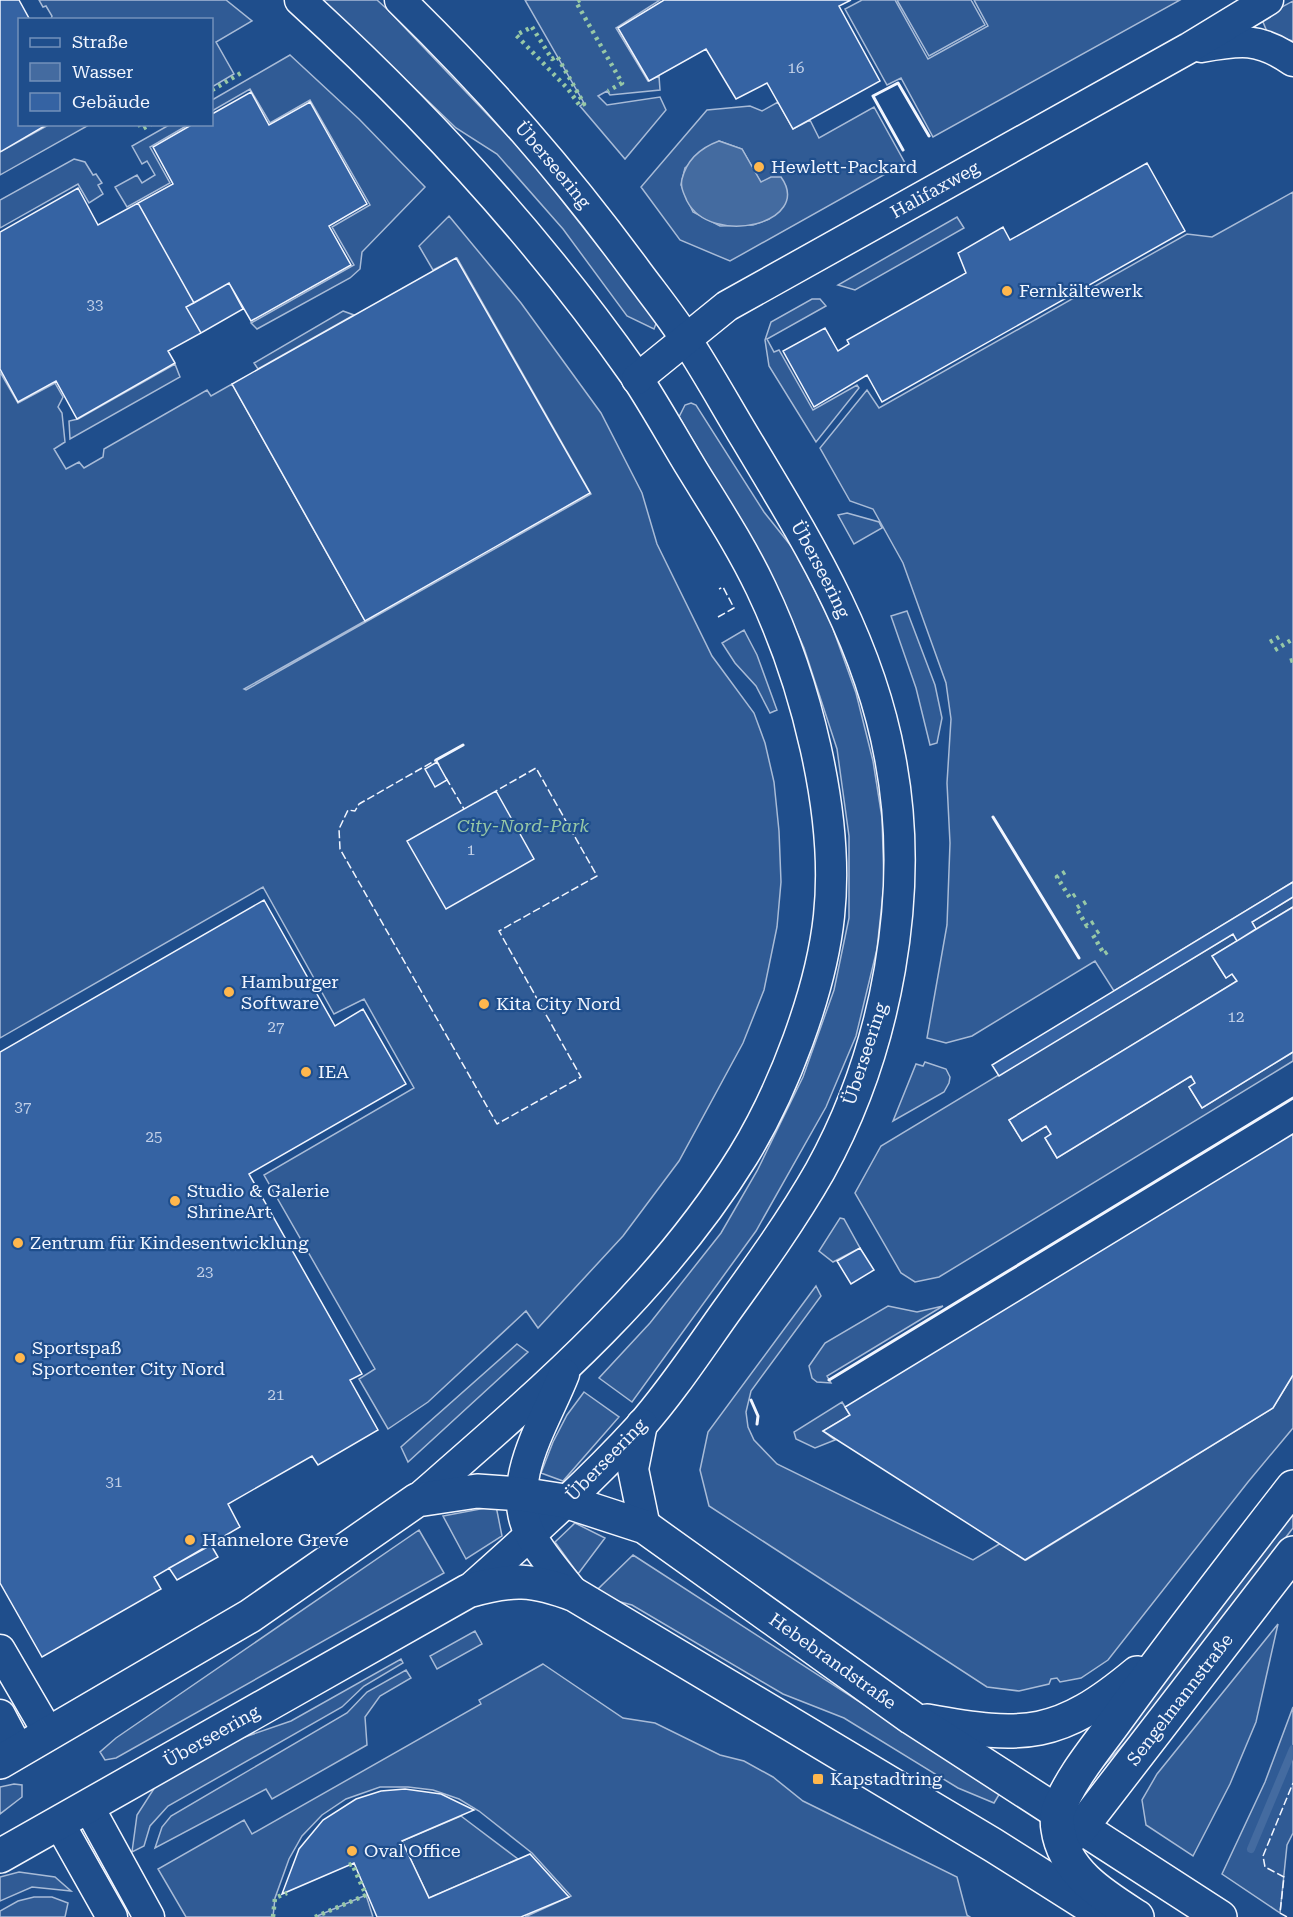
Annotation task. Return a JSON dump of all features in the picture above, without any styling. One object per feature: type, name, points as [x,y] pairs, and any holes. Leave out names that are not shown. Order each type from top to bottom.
[{"type":"main road","name":"Sengelmannstraße","points":[[1067,1828],[1077,1776],[1169,1647],[1293,1487]]},
{"type":"main road","name":"Hebebrandstraße","points":[[417,1500],[477,1491],[520,1494],[565,1502],[645,1527],[1067,1828],[1122,1854],[1220,1917]]},
{"type":"main road","points":[[10,1757],[250,1616],[417,1500]]},
{"type":"main road","name":"Sengelmannstraße","points":[[1067,1828],[1293,1553]]},
{"type":"main road","points":[[468,1591],[497,1582],[524,1580],[575,1595],[993,1845],[1095,1903],[1137,1917]]},
{"type":"main road","name":"Überseering","points":[[0,1856],[468,1591]]},
{"type":"main road","name":"Sengelmannstraße","points":[[912,1718],[986,1732],[1014,1732],[1064,1723],[1090,1710],[1169,1647]]},
{"type":"main road","points":[[993,1845],[1031,1849],[1047,1848],[1067,1828]]},
{"type":"main road","points":[[1067,1828],[1071,1861],[1095,1903]]},
{"type":"street","points":[[300,0],[355,51],[474,174],[561,276],[637,379],[737,543],[763,591],[786,651],[819,756],[830,840],[829,916],[813,993],[786,1073],[745,1153],[699,1221],[630,1302],[566,1369],[417,1500]]},
{"type":"street","name":"Überseering","points":[[400,0],[457,55],[542,148],[601,222],[686,338],[812,549],[846,615],[872,684],[891,757],[897,809],[900,884],[894,952],[874,1037],[852,1101],[822,1168],[776,1242],[642,1424],[531,1535],[468,1591]]},
{"type":"street","name":"Halifaxweg","points":[[637,379],[727,306],[1189,48],[1268,0]]},
{"type":"street","name":"Halifaxweg","points":[[1189,48],[1236,41],[1256,42],[1274,48],[1293,61]]},
{"type":"street","points":[[566,1369],[529,1454],[520,1494],[531,1535],[575,1595]]},
{"type":"street","points":[[642,1424],[633,1469],[645,1527]]},
{"type":"street","points":[[0,1650],[49,1734]]},
{"type":"street","points":[[0,1715],[10,1757]]},
{"type":"street","points":[[88,1806],[149,1917]]},
{"type":"street","points":[[59,1823],[112,1917]]},
{"type":"shaded area","points":[[39,0],[226,0],[252,21],[216,42],[234,74],[213,86],[213,18],[51,18],[46,6],[43,7]]},
{"type":"shaded area","points":[[323,0],[377,0],[388,10],[527,156],[657,321],[654,329],[627,316],[563,229],[497,154],[456,128]]},
{"type":"shaded area","points":[[525,0],[660,0],[616,28],[648,81],[659,76],[660,90],[610,95],[607,91],[598,96],[607,105],[660,97],[666,110],[625,159],[580,106],[584,103]]},
{"type":"shaded area","points":[[862,0],[895,0],[928,59],[988,26],[974,0],[1180,0],[933,137],[901,78],[887,85],[845,9]]},
{"type":"shaded area","points":[[897,0],[971,0],[985,25],[929,56]]},
{"type":"shaded area","points":[[1293,1],[1293,41],[1268,34],[1263,22],[1267,15]]},
{"type":"shaded area","points":[[290,55],[359,119],[425,187],[362,252],[360,269],[350,278],[257,329],[251,323],[354,265],[332,227],[370,205],[310,100],[270,123],[250,89],[213,110],[213,99]]},
{"type":"shaded area","points":[[778,102],[793,129],[810,120],[819,138],[874,107],[905,163],[730,261],[680,240],[641,187],[707,110],[750,106],[762,111]],"holes":[[[719,141],[742,149],[761,183],[769,219],[753,225],[720,226],[693,212],[681,185],[685,168]]]},
{"type":"shaded area","points":[[46,126],[87,126],[0,175],[0,152]]},
{"type":"shaded area","points":[[167,126],[186,126],[150,147],[170,183],[127,207],[115,187],[137,175],[142,183],[155,175],[147,161],[142,164],[132,146]]},
{"type":"shaded area","points":[[74,159],[85,162],[93,175],[96,174],[102,183],[98,185],[103,194],[89,203],[78,184],[0,228],[0,200]]},
{"type":"shaded area","points":[[1293,192],[1293,882],[1114,991],[1095,961],[972,1036],[946,1043],[927,1038],[947,925],[950,843],[947,783],[951,719],[946,683],[903,563],[873,509],[850,501],[820,448],[867,390],[879,408],[1187,234],[1212,237]]},
{"type":"shaded area","name":"City-Nord-Park","points":[[449,216],[521,303],[601,413],[642,493],[657,544],[712,656],[754,713],[765,743],[774,782],[781,882],[777,927],[764,990],[743,1043],[679,1161],[623,1236],[538,1328],[526,1311],[428,1402],[388,1429],[359,1379],[375,1369],[264,1175],[414,1088],[364,999],[334,1014],[263,887],[0,1038],[0,372],[18,403],[55,383],[63,397],[58,407],[62,413],[65,442],[54,449],[66,469],[79,462],[84,468],[103,457],[104,449],[207,390],[211,396],[232,384],[365,621],[244,689],[246,690],[591,494],[457,258],[433,270],[419,246]]},
{"type":"shaded area","points":[[957,217],[964,228],[855,290],[838,285]]},
{"type":"shaded area","points":[[812,299],[820,299],[826,306],[767,339],[774,352],[779,350],[813,410],[857,385],[859,388],[816,442],[769,366],[765,340],[771,322]]},
{"type":"shaded area","points":[[343,311],[354,315],[258,369],[254,363]]},
{"type":"shaded area","points":[[175,364],[180,377],[70,439],[69,421],[78,419]]},
{"type":"shaded area","points":[[691,403],[696,405],[764,512],[795,551],[831,623],[856,693],[873,761],[882,818],[884,884],[877,949],[856,1036],[826,1107],[756,1231],[632,1402],[599,1378],[650,1323],[721,1233],[757,1171],[803,1077],[834,990],[849,918],[849,836],[837,749],[804,648],[768,568],[679,417],[685,405]]},
{"type":"shaded area","points":[[847,513],[879,522],[882,528],[854,544],[838,515]]},
{"type":"shaded area","points":[[907,611],[935,685],[942,718],[937,743],[930,745],[916,688],[891,616]]},
{"type":"shaded area","points":[[744,630],[757,655],[777,710],[770,713],[756,686],[735,663],[722,643]]},
{"type":"shaded area","points":[[1293,897],[1293,907],[1256,929],[1252,922]]},
{"type":"shaded area","points":[[1233,934],[1237,941],[1212,956],[1226,978],[1232,974],[1237,981],[1009,1120],[1022,1141],[1046,1126],[1051,1134],[1045,1138],[1057,1158],[1191,1076],[1195,1083],[1189,1087],[1202,1108],[1293,1052],[1293,1061],[939,1277],[915,1282],[901,1273],[855,1193],[881,1146]]},
{"type":"shaded area","points":[[925,1062],[946,1069],[950,1077],[949,1083],[944,1092],[893,1121],[916,1064],[923,1066]]},
{"type":"shaded area","points":[[840,1218],[844,1219],[860,1248],[833,1262],[819,1251]]},
{"type":"shaded area","points":[[816,1286],[821,1296],[751,1391],[746,1412],[748,1427],[754,1440],[777,1464],[973,1560],[1001,1543],[1026,1560],[1273,1408],[1293,1375],[1293,1428],[1108,1660],[1081,1678],[1060,1682],[1057,1678],[1051,1679],[1049,1684],[1019,1691],[987,1687],[709,1506],[700,1470],[708,1432]]},
{"type":"shaded area","points":[[888,1306],[917,1312],[943,1306],[827,1376],[831,1383],[817,1382],[812,1378],[809,1366],[825,1343]]},
{"type":"shaded area","points":[[517,1344],[528,1352],[408,1462],[401,1447]]},
{"type":"shaded area","points":[[584,1392],[619,1417],[563,1481],[541,1473],[567,1415]]},
{"type":"shaded area","points":[[842,1402],[850,1415],[823,1431],[835,1440],[815,1448],[796,1439],[794,1432]]},
{"type":"shaded area","points":[[496,1506],[502,1536],[466,1559],[443,1516]]},
{"type":"shaded area","points":[[1293,1511],[1293,1528],[1130,1737],[1101,1769],[1097,1769]]},
{"type":"shaded area","points":[[575,1523],[605,1538],[578,1574],[555,1542]]},
{"type":"shaded area","points":[[419,1530],[444,1573],[116,1758],[105,1760],[100,1752],[116,1738]]},
{"type":"shaded area","points":[[633,1555],[1000,1793],[994,1803],[958,1788],[844,1718],[783,1694],[632,1605],[613,1600],[598,1589]]},
{"type":"shaded area","points":[[1278,1624],[1256,1722],[1230,1784],[1193,1856],[1146,1825],[1142,1800],[1157,1774]]},
{"type":"shaded area","points":[[475,1631],[482,1644],[437,1669],[430,1656]]},
{"type":"shaded area","points":[[401,1659],[403,1663],[364,1686],[342,1707],[168,1806],[150,1826],[144,1846],[132,1852],[137,1815],[155,1787],[236,1740],[291,1721]]},
{"type":"shaded area","points":[[543,1664],[623,1718],[655,1723],[720,1755],[744,1761],[773,1777],[803,1801],[957,1877],[967,1915],[970,1917],[525,1917],[571,1896],[532,1853],[479,1811],[459,1799],[433,1790],[380,1787],[346,1799],[322,1815],[302,1836],[289,1859],[275,1898],[273,1917],[186,1917],[158,1869],[244,1820],[252,1834],[481,1704],[479,1700]]},
{"type":"shaded area","points":[[406,1670],[411,1678],[380,1696],[365,1717],[367,1745],[272,1799],[266,1789],[155,1848],[162,1827],[171,1816],[347,1713],[367,1692]]},
{"type":"shaded area","points":[[1293,1707],[1293,1833],[1287,1845],[1280,1913],[1222,1874],[1265,1782]]},
{"type":"shaded area","points":[[22,1785],[22,1797],[0,1814],[0,1787]]},
{"type":"shaded area","points":[[461,1816],[518,1859],[429,1898],[402,1841]]},
{"type":"shaded area","points":[[19,1872],[55,1877],[71,1891],[32,1887],[0,1901],[0,1877]]},
{"type":"shaded area","points":[[366,1895],[373,1917],[315,1917]]},
{"type":"shaded area","points":[[34,1897],[52,1897],[68,1903],[65,1917],[0,1917],[0,1911],[18,1901]]},
{"type":"water","points":[[719,141],[742,149],[761,182],[771,177],[781,177],[787,193],[784,207],[772,217],[755,224],[736,226],[716,224],[699,215],[687,201],[682,182],[687,166],[700,151]]},
{"type":"building","points":[[0,0],[19,0],[29,18],[18,18],[18,126],[45,126],[0,152]]},
{"type":"building","points":[[664,0],[851,0],[839,6],[880,81],[793,129],[767,83],[736,99],[706,49],[649,81],[618,28]]},
{"type":"building","points":[[251,92],[269,125],[310,102],[367,204],[329,226],[351,265],[251,321],[229,283],[194,303],[138,203],[173,184],[153,147],[190,126],[213,126],[213,113]]},
{"type":"building","name":"Fernkältewerk","points":[[1147,163],[1185,231],[882,402],[867,375],[814,407],[783,351],[825,328],[838,351],[849,344],[847,340],[966,273],[958,253],[1003,227],[1010,240]]},
{"type":"building","points":[[78,188],[98,225],[138,203],[194,303],[186,307],[201,333],[168,351],[175,363],[77,419],[56,381],[18,402],[0,369],[0,232]]},
{"type":"building","points":[[456,258],[590,493],[365,621],[232,384]]},
{"type":"building","points":[[229,283],[243,309],[201,333],[186,307]]},
{"type":"building","points":[[437,762],[447,780],[435,787],[425,769]]},
{"type":"building","points":[[496,791],[534,859],[446,909],[407,841]]},
{"type":"building","points":[[1293,882],[1293,897],[1252,922],[1256,929],[1237,941],[1233,934],[999,1076],[992,1065]]},
{"type":"building","points":[[264,900],[335,1026],[363,1009],[406,1084],[249,1174],[362,1374],[350,1380],[378,1430],[318,1465],[312,1456],[228,1504],[240,1527],[154,1577],[161,1589],[42,1657],[0,1583],[0,1052]]},
{"type":"building","points":[[1293,907],[1293,1052],[1202,1108],[1189,1087],[1195,1083],[1191,1076],[1057,1158],[1045,1138],[1051,1134],[1046,1126],[1022,1141],[1009,1120],[1237,981],[1232,974],[1226,978],[1212,956]]},
{"type":"building","points":[[1293,1134],[1293,1375],[1273,1408],[1025,1560],[823,1431],[850,1415],[845,1407]]},
{"type":"building","points":[[860,1248],[874,1270],[851,1284],[837,1261]]},
{"type":"building","points":[[211,1545],[218,1557],[177,1580],[169,1568]]},
{"type":"building","name":"Oval Office","points":[[405,1789],[441,1794],[474,1810],[402,1841],[429,1898],[530,1854],[569,1897],[521,1917],[377,1917],[354,1863],[282,1894],[299,1849],[323,1820],[356,1799],[381,1791]]},
{"type":"waterway","points":[[1251,1849],[1293,1749]]},
{"type":"hedge","points":[[580,0],[576,2],[622,83],[608,91]]},
{"type":"hedge","points":[[532,27],[552,59],[557,56],[584,104],[580,106],[568,89],[516,35],[532,27]]},
{"type":"hedge","points":[[213,89],[241,73]]},
{"type":"hedge","points":[[140,126],[142,129],[147,126]]},
{"type":"hedge","points":[[1270,642],[1279,637]]},
{"type":"hedge","points":[[1275,650],[1293,639]]},
{"type":"hedge","points":[[1065,872],[1057,877],[1070,898],[1078,893]]},
{"type":"hedge","points":[[1086,902],[1076,908],[1087,926],[1097,920]]},
{"type":"hedge","points":[[1099,931],[1093,935],[1104,954],[1110,950]]},
{"type":"hedge","points":[[315,1917],[366,1895],[352,1864],[349,1865]]},
{"type":"hedge","points":[[273,1917],[275,1898],[287,1893]]},
{"type":"fence","points":[[718,617],[734,608],[723,587],[719,589]]},
{"type":"fence","points":[[439,765],[436,760],[359,804],[355,811],[348,810],[339,829],[340,849],[497,1124],[581,1077],[499,931],[597,876],[536,768],[496,791]]},
{"type":"fence","points":[[446,778],[464,809]]},
{"type":"fence","points":[[1287,1917],[1280,1913],[1284,1877],[1265,1867],[1263,1856],[1293,1783]]},
{"type":"wall","points":[[903,150],[873,96],[898,83],[929,136]]},
{"type":"wall","points":[[436,760],[463,745]]},
{"type":"wall","points":[[993,817],[1079,958]]},
{"type":"wall","points":[[829,1380],[1293,1098]]},
{"type":"wall","points":[[751,1400],[758,1416],[757,1424]]},
{"type":"place","name":"Hewlett-Packard","points":[[759,167]]},
{"type":"place","name":"Fernkältewerk","points":[[1007,291]]},
{"type":"place","name":"Hamburger Software","points":[[229,992]]},
{"type":"place","name":"Kita City Nord","points":[[484,1004]]},
{"type":"place","name":"IEA","points":[[306,1072]]},
{"type":"place","name":"Studio & Galerie ShrineArt","points":[[175,1201]]},
{"type":"place","name":"Zentrum für Kindesentwicklung","points":[[18,1243]]},
{"type":"place","name":"Sportspaß Sportcenter City Nord","points":[[20,1358]]},
{"type":"place","name":"Hannelore Greve","points":[[190,1540]]},
{"type":"place","name":"Kapstadtring","points":[[818,1779]]},
{"type":"place","name":"Oval Office","points":[[352,1851]]}]
